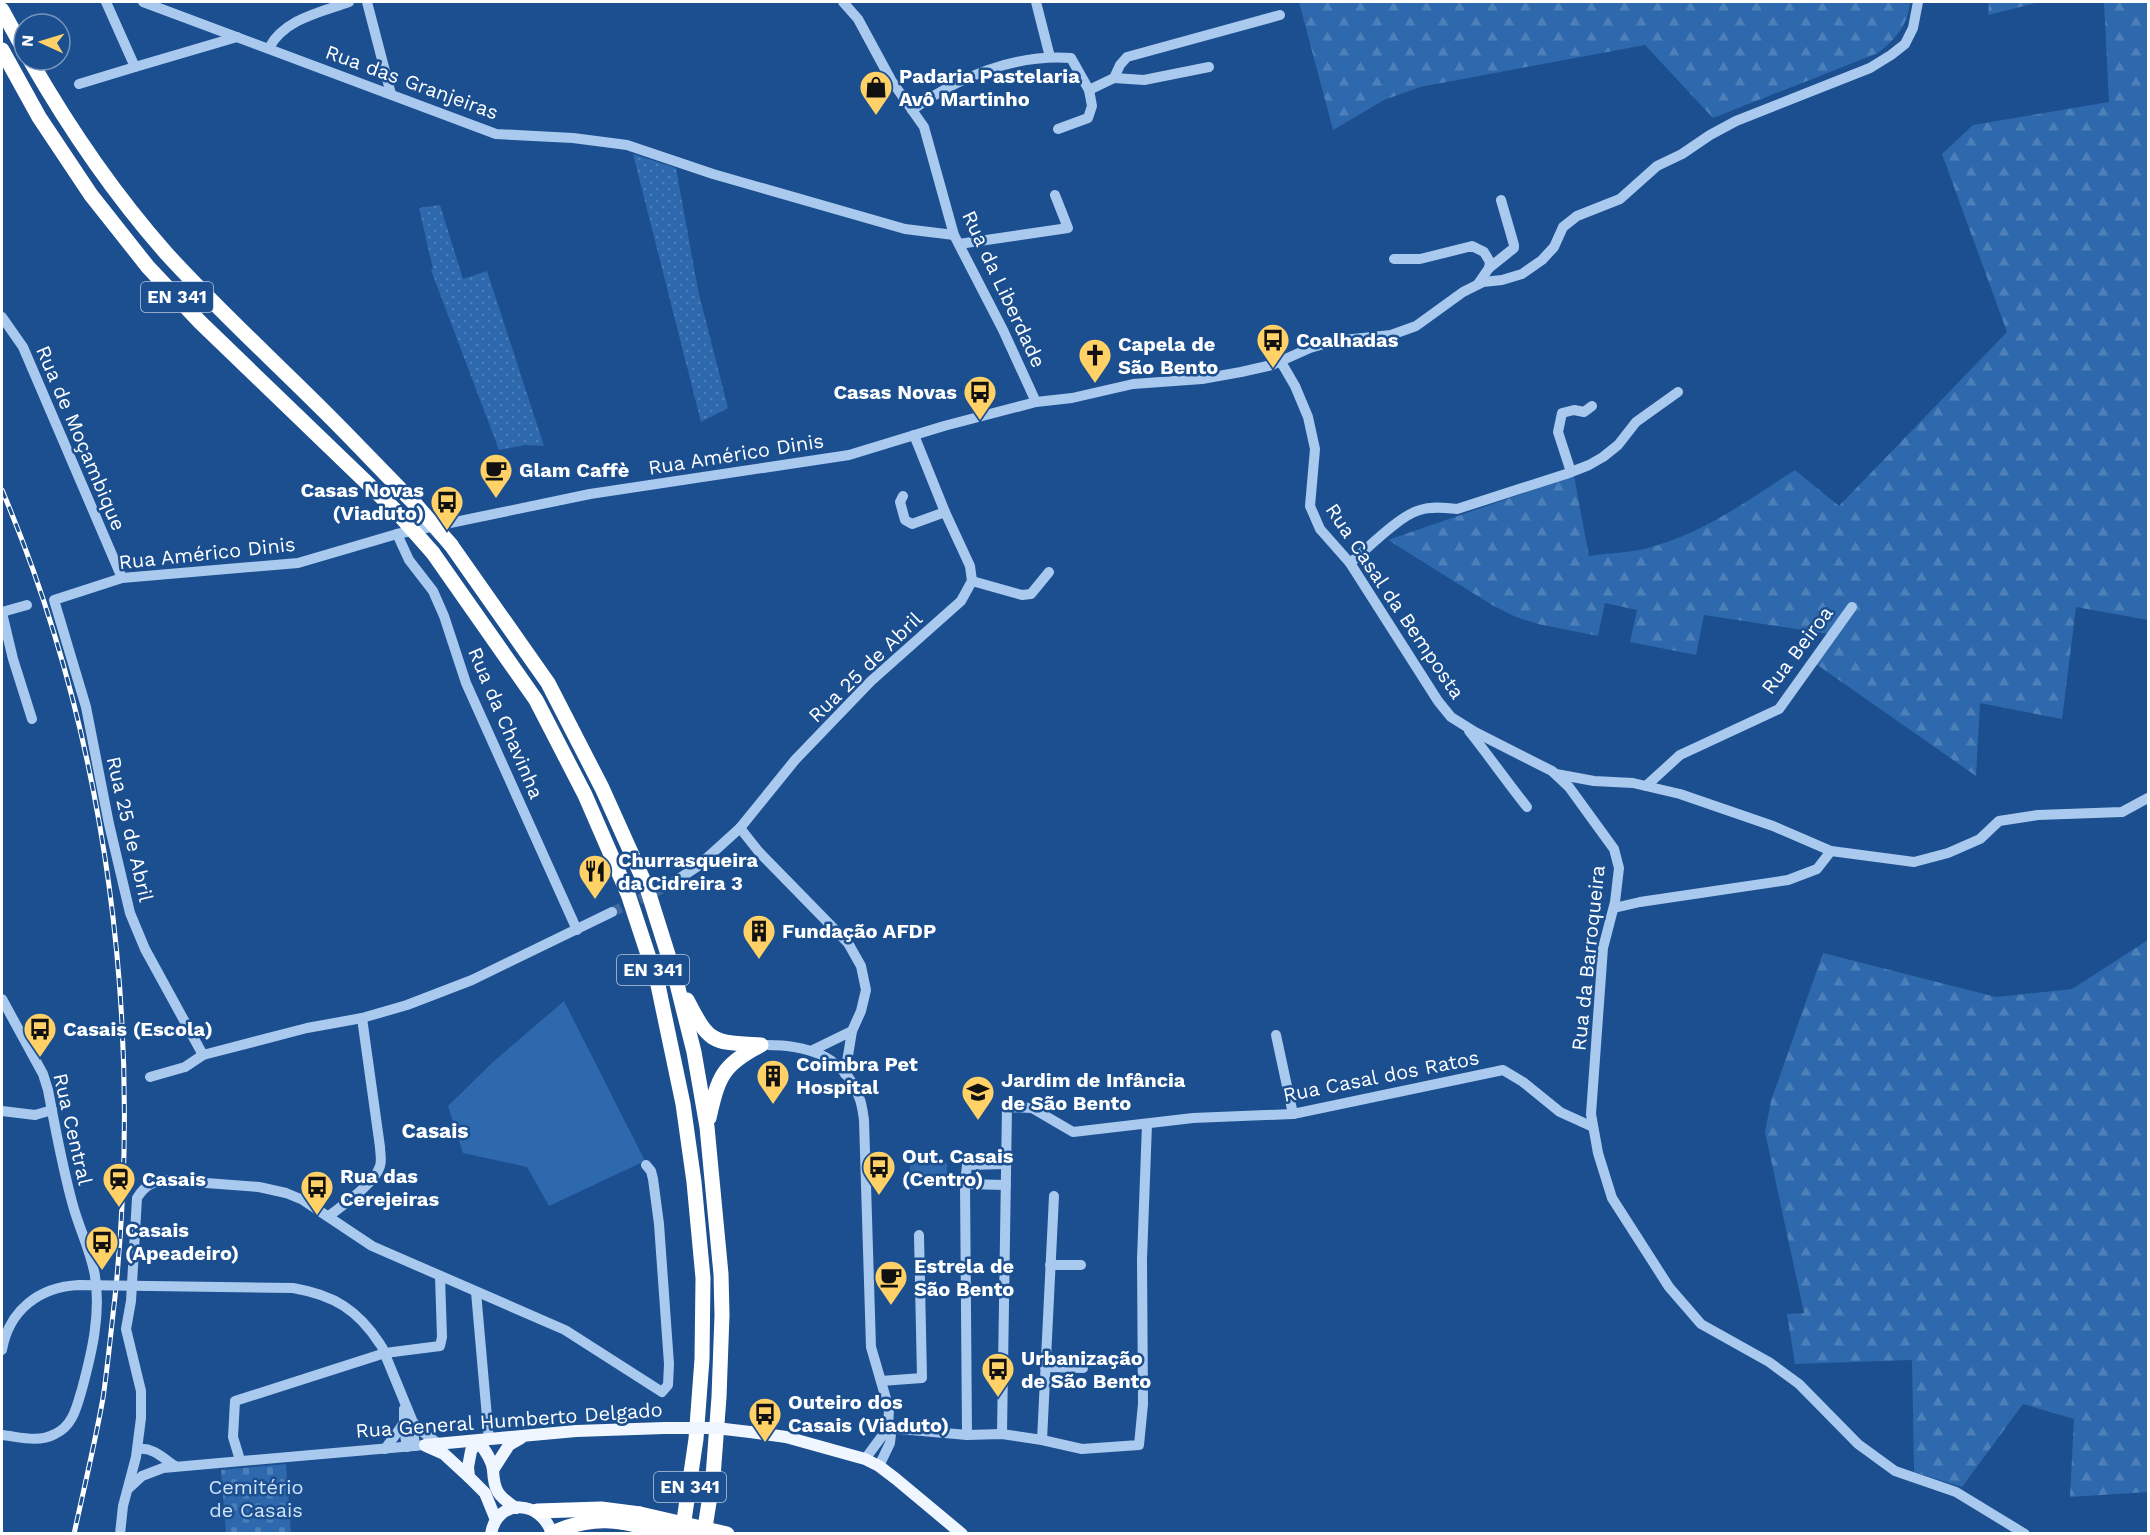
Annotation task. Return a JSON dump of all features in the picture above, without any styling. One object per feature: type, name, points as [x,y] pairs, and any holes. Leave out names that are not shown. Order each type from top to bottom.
[{"type":"highway","points":[[2,10],[12,28]]},
{"type":"highway","name":"EN 341","points":[[2,50],[39,117],[85,185],[148,267],[200,322],[394,510],[433,553],[536,700],[585,795],[628,894],[658,985],[683,1104],[694,1182],[703,1278],[702,1359],[696,1439],[682,1533]]},
{"type":"highway","name":"EN 341","points":[[37,72],[114,188],[165,252],[214,304],[416,505],[451,545],[548,683],[602,788],[647,888],[676,980],[694,1052],[707,1127],[717,1223],[722,1316],[717,1438],[704,1533]]},
{"type":"highway","points":[[676,980],[701,1027],[709,1035],[722,1043],[761,1045]]},
{"type":"highway","points":[[707,1127],[715,1092],[725,1070],[739,1056],[761,1045]]},
{"type":"highway","points":[[537,1511],[601,1509],[675,1533]]},
{"type":"highway","points":[[552,1533],[589,1520],[640,1520],[728,1533]]},
{"type":"main road","name":"Rua General Humberto Delgado","points":[[416,1446],[576,1431],[665,1428],[716,1428],[786,1437],[865,1459],[879,1466],[962,1533]]},
{"type":"main road","points":[[516,1508],[496,1491],[492,1477],[493,1470],[509,1445],[522,1437]]},
{"type":"main road","points":[[469,1477],[471,1451],[483,1440],[493,1470]]},
{"type":"main road","points":[[416,1446],[444,1454],[469,1477],[485,1494],[496,1520]]},
{"type":"main road","points":[[491,1533],[496,1520],[502,1514],[516,1508],[531,1508],[537,1511],[544,1517],[552,1533]]},
{"type":"street","points":[[106,2],[135,67]]},
{"type":"street","name":"Rua das Granjeiras","points":[[143,2],[496,134],[573,138],[627,145],[712,174],[906,229],[957,239],[1068,228],[1055,195]]},
{"type":"street","points":[[269,48],[274,37],[294,22],[349,2]]},
{"type":"street","points":[[367,2],[392,94]]},
{"type":"street","name":"Rua da Liberdade","points":[[843,2],[858,19],[891,80],[924,126],[957,239],[1036,402]]},
{"type":"street","points":[[1036,2],[1050,57]]},
{"type":"street","points":[[1478,284],[1522,274],[1542,260],[1554,247],[1563,227],[1570,221],[1620,198],[1657,166],[1682,154],[1727,126],[1870,68],[1891,55],[1905,44],[1913,28],[1918,2]]},
{"type":"street","points":[[1114,78],[1127,57],[1280,15]]},
{"type":"street","points":[[79,84],[237,37]]},
{"type":"street","points":[[912,110],[937,92],[1005,64],[1050,57],[1071,58],[1089,90],[1092,106],[1088,118],[1058,129]]},
{"type":"street","points":[[1089,90],[1114,78],[1144,80],[1209,67]]},
{"type":"street","points":[[1478,284],[1489,268],[1508,253],[1514,245],[1500,200]]},
{"type":"street","points":[[1394,259],[1420,259],[1472,246],[1484,252],[1490,262],[1489,268]]},
{"type":"street","name":"Rua Américo Dinis","points":[[54,600],[122,578],[298,563],[397,534],[590,494],[849,455],[1036,402],[1072,398],[1133,384],[1202,379],[1281,362],[1310,348],[1334,341],[1391,335],[1416,326],[1478,284]]},
{"type":"street","name":"Rua de Moçambique","points":[[2,317],[22,347],[122,578]]},
{"type":"street","name":"Rua Casal da Bemposta","points":[[1281,362],[1295,386],[1308,417],[1315,449],[1310,506],[1320,529],[1350,563],[1438,701],[1451,717],[1554,773]]},
{"type":"street","points":[[1350,563],[1406,516],[1420,510],[1440,507],[1457,509],[1571,472],[1603,458],[1618,445],[1636,422],[1678,392]]},
{"type":"street","points":[[1571,472],[1558,432],[1562,413],[1574,410],[1584,412],[1592,406]]},
{"type":"street","points":[[914,435],[970,566],[972,581],[1022,595],[1031,594],[1049,572]]},
{"type":"street","points":[[903,495],[900,502],[907,522],[917,523],[945,512]]},
{"type":"street","name":"Rua da Chavinha","points":[[397,534],[409,560],[433,591],[444,616],[466,683],[577,930]]},
{"type":"street","name":"Rua 25 de Abril","points":[[668,886],[698,866],[740,828],[795,760],[871,681],[961,601],[972,581]]},
{"type":"street","name":"Rua 25 de Abril","points":[[54,600],[86,707],[109,824],[130,912],[145,949],[203,1055]]},
{"type":"street","points":[[27,605],[2,613],[13,659],[32,719]]},
{"type":"street","name":"Rua Beiroa","points":[[1646,786],[1680,755],[1779,709],[1852,607]]},
{"type":"street","points":[[1462,724],[1490,756],[1527,807]]},
{"type":"street","points":[[1554,773],[1594,781],[1633,783],[1680,794],[1773,826],[1831,850],[1914,862],[1948,853],[1980,839],[1999,821],[2038,815],[2122,812],[2148,798]]},
{"type":"street","name":"Rua da Barroqueira","points":[[1554,773],[1569,787],[1614,849],[1619,868],[1614,908],[1603,948],[1591,1114],[1598,1153],[1612,1198],[1669,1287],[1701,1324],[1769,1362],[1799,1384],[1858,1444],[1895,1471],[1956,1492],[2025,1533]]},
{"type":"street","points":[[740,828],[759,852],[848,943],[861,966],[866,990],[861,1011],[852,1031],[845,1074]]},
{"type":"street","points":[[1614,908],[1788,880],[1817,869],[1831,850]]},
{"type":"street","points":[[150,1077],[185,1066],[203,1055],[307,1028],[362,1018],[407,1005],[472,980],[612,912]]},
{"type":"street","name":"Rua Central","points":[[2,999],[43,1074],[72,1203],[95,1274],[97,1296],[93,1345],[75,1413],[68,1424],[58,1433],[44,1439],[6,1436]]},
{"type":"street","points":[[329,1216],[353,1198],[380,1166],[380,1147],[362,1018]]},
{"type":"street","points":[[813,1050],[852,1031]]},
{"type":"street","points":[[1276,1035],[1293,1114]]},
{"type":"street","points":[[833,1041],[844,1044],[849,1052]]},
{"type":"street","points":[[761,1045],[787,1044],[824,1055],[845,1074],[859,1096],[864,1120],[871,1339],[874,1359],[889,1409],[888,1428],[891,1434],[891,1443],[879,1466]]},
{"type":"street","name":"Rua Casal dos Ratos","points":[[1006,1164],[1007,1107],[1032,1108],[1073,1132],[1193,1118],[1293,1114],[1503,1070],[1523,1082],[1560,1112],[1593,1127]]},
{"type":"street","points":[[2,1111],[34,1115],[52,1110]]},
{"type":"street","points":[[888,1428],[967,1435],[1002,1434],[1082,1449],[1139,1445],[1143,1404],[1142,1259],[1147,1124]]},
{"type":"street","points":[[967,1435],[965,1184],[968,1165],[1006,1164],[1002,1434]]},
{"type":"street","points":[[120,1533],[123,1506],[137,1453],[141,1418],[141,1391],[126,1329],[131,1302],[138,1198],[143,1189],[152,1182],[166,1180],[259,1187],[286,1193],[303,1200],[329,1216],[372,1246],[565,1330],[646,1383],[664,1392],[668,1385],[669,1364],[659,1224],[654,1179],[646,1165]]},
{"type":"street","points":[[965,1184],[1006,1185]]},
{"type":"street","points":[[1042,1440],[1054,1196]]},
{"type":"street","points":[[881,1381],[922,1378],[919,1235]]},
{"type":"street","points":[[1050,1265],[1081,1265]]},
{"type":"street","points":[[240,1460],[233,1437],[235,1401],[382,1349],[440,1346],[442,1337],[440,1276]]},
{"type":"street","points":[[2,1350],[4,1336],[22,1308],[33,1297],[49,1290],[79,1285],[277,1288],[312,1291],[345,1306],[366,1324],[382,1349],[405,1406],[416,1446]]},
{"type":"street","points":[[476,1292],[483,1440]]},
{"type":"street","points":[[1045,1367],[1083,1368]]},
{"type":"street","points":[[408,1422],[439,1444]]},
{"type":"street","points":[[385,1449],[408,1422]]},
{"type":"street","points":[[2,1427],[6,1436]]},
{"type":"street","points":[[865,1459],[888,1428]]},
{"type":"street","name":"Rua General Humberto Delgado","points":[[127,1490],[142,1476],[175,1466],[416,1446]]},
{"type":"street","points":[[137,1453],[146,1448],[175,1466]]},
{"type":"street","points":[[137,1453],[148,1465],[163,1468]]},
{"type":"green space","points":[[1299,2],[1910,2],[1904,25],[1878,53],[1713,118],[1645,45],[1420,87],[1384,100],[1333,130]]},
{"type":"green space","points":[[1989,2],[2040,2],[1988,15]]},
{"type":"green space","points":[[2104,2],[2148,2],[2148,620],[2076,607],[2062,719],[1980,703],[1976,776],[1816,664],[1837,635],[1704,615],[1696,655],[1630,642],[1637,610],[1605,603],[1598,636],[1538,624],[1516,617],[1492,605],[1388,540],[1574,476],[1589,556],[1644,549],[1685,535],[1723,516],[1795,470],[1839,506],[2007,332],[1942,154],[1973,125],[2109,102]]},
{"type":"green space","points":[[633,154],[676,168],[698,290],[728,408],[701,422]]},
{"type":"green space","points":[[440,205],[463,279],[487,271],[544,446],[525,445],[499,450],[431,270],[433,269],[419,208]]},
{"type":"green space","points":[[2148,940],[2148,1492],[2070,1497],[2074,1419],[2023,1404],[1962,1487],[1914,1472],[1912,1360],[1795,1364],[1787,1314],[1804,1313],[1765,1132],[1771,1101],[1823,953],[1996,997],[2072,989]]},
{"type":"green space","points":[[564,1001],[645,1161],[549,1206],[527,1167],[463,1153],[448,1106],[493,1062]]},
{"type":"green space","points":[[910,1163],[947,1163],[947,1183],[910,1183]]},
{"type":"green space","name":"Cemitério de Casais","points":[[286,1464],[291,1533],[226,1533],[221,1470]]},
{"type":"tunnel","points":[[612,912],[668,886]]},
{"type":"railway","points":[[2,490],[39,586],[69,685],[92,785],[109,886],[120,989],[124,1092],[123,1195],[115,1297],[103,1398],[74,1534]]},
{"type":"place","name":"Padaria Pastelaria Avô Martinho","points":[[876,116]]},
{"type":"place","name":"Coalhadas","points":[[1273,369]]},
{"type":"place","name":"Capela de São Bento","points":[[1095,384]]},
{"type":"place","name":"Casas Novas","points":[[980,421]]},
{"type":"place","name":"Glam Caffè","points":[[496,499]]},
{"type":"place","name":"Casas Novas (Viaduto)","points":[[447,531]]},
{"type":"place","name":"Churrasqueira da Cidreira 3","points":[[595,900]]},
{"type":"place","name":"Fundação AFDP","points":[[759,960]]},
{"type":"place","name":"Casais (Escola)","points":[[40,1058]]},
{"type":"place","name":"Coimbra Pet Hospital","points":[[773,1105]]},
{"type":"place","name":"Jardim de Infância de São Bento","points":[[978,1121]]},
{"type":"place","name":"Out. Casais (Centro)","points":[[879,1196]]},
{"type":"place","name":"Casais","points":[[119,1208]]},
{"type":"place","name":"Rua das Cerejeiras","points":[[317,1216]]},
{"type":"place","name":"Casais (Apeadeiro)","points":[[102,1271]]},
{"type":"place","name":"Estrela de São Bento","points":[[891,1306]]},
{"type":"place","name":"Urbanização de São Bento","points":[[998,1398]]},
{"type":"place","name":"Outeiro dos Casais (Viaduto)","points":[[765,1443]]},
{"type":"district","name":"Casais","points":[[435,1131]]}]
